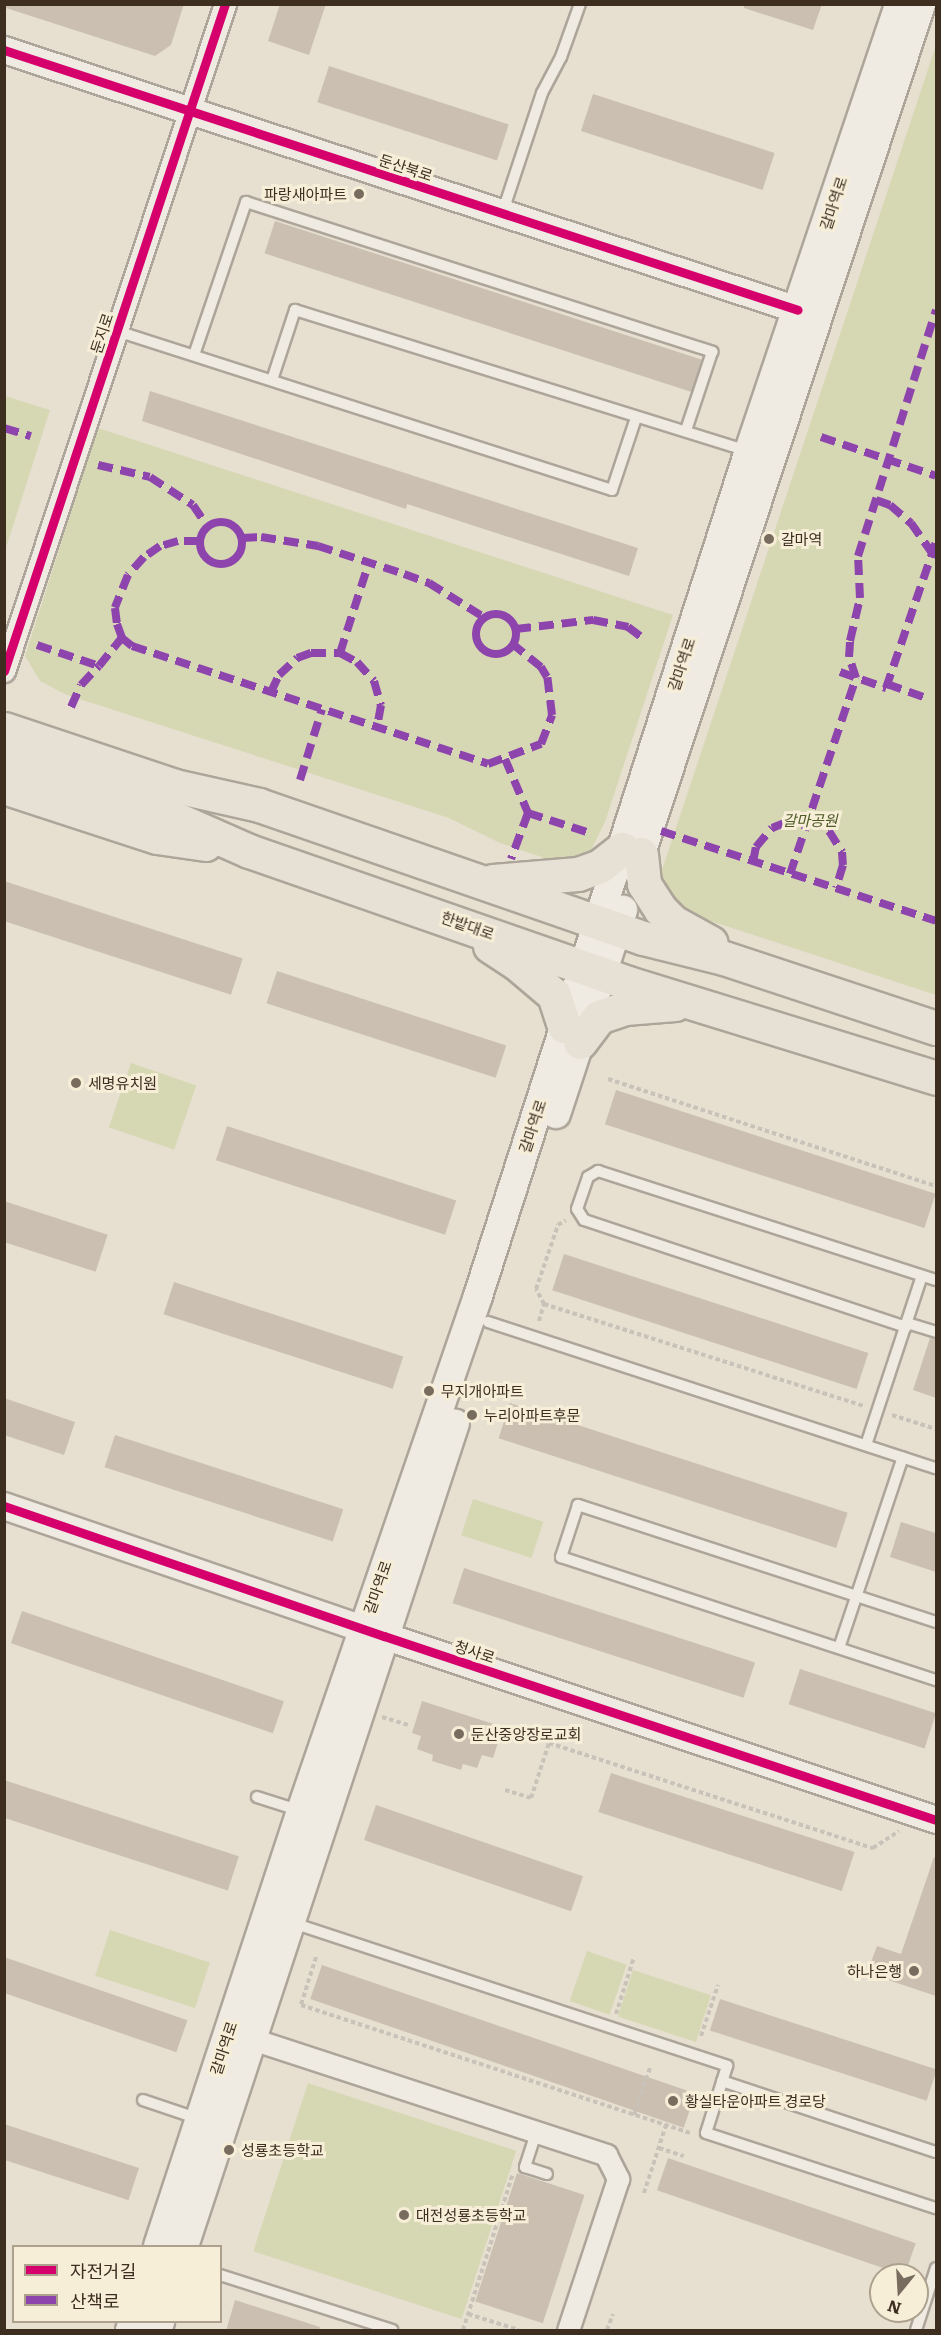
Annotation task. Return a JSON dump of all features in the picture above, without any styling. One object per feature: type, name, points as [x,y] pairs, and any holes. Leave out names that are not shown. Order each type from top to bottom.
[{"type":"main road","name":"갈마역로","points":[[159,2245],[302,1812],[373,1633],[488,1322],[572,1034],[808,313],[899,4]]},
{"type":"main road","name":"갈마역로","points":[[632,851],[749,451],[808,313],[921,4]]},
{"type":"main road","points":[[4,705],[189,770],[259,805]]},
{"type":"main road","points":[[4,729],[175,786],[259,805],[643,938],[724,958],[936,1028]]},
{"type":"main road","name":"한밭대로","points":[[4,760],[165,814],[249,851],[469,925],[592,970],[936,1078]]},
{"type":"main road","points":[[4,788],[157,837],[249,851]]},
{"type":"main road","points":[[477,882],[578,874],[632,851],[644,884],[660,909],[673,921],[709,940],[724,958]]},
{"type":"main road","points":[[469,925],[489,945],[515,962],[554,995],[572,1034],[599,1017],[625,1008],[672,1003],[711,1006]]},
{"type":"main road","name":"갈마역로","points":[[185,2245],[290,1922],[373,1633],[478,1296],[572,1034]]},
{"type":"street","name":"둔지로","points":[[4,671],[225,4]]},
{"type":"street","name":"둔산북로","points":[[4,50],[808,313]]},
{"type":"street","name":"청사로","points":[[4,1506],[373,1633],[936,1820]]},
{"type":"street","points":[[252,2039],[606,2155],[618,2179],[568,2331]]},
{"type":"lane","points":[[502,214],[542,93],[561,57],[580,4]]},
{"type":"lane","points":[[194,355],[246,202],[712,352],[686,430]]},
{"type":"lane","points":[[272,380],[295,310],[636,418],[686,430],[749,451]]},
{"type":"lane","points":[[117,331],[612,490],[636,418]]},
{"type":"lane","points":[[936,1280],[598,1171],[588,1177],[577,1209],[584,1220],[906,1325],[936,1332]]},
{"type":"lane","points":[[866,1445],[922,1275]]},
{"type":"lane","points":[[488,1322],[936,1468]]},
{"type":"lane","points":[[839,1648],[903,1457]]},
{"type":"lane","points":[[936,1622],[578,1505],[561,1557],[936,1680]]},
{"type":"lane","points":[[257,1797],[302,1812]]},
{"type":"lane","points":[[290,1922],[727,2066],[706,2133],[936,2208]]},
{"type":"lane","points":[[722,2081],[936,2152]]},
{"type":"lane","points":[[143,2100],[200,2119]]},
{"type":"lane","points":[[536,2133],[525,2167],[547,2174]]},
{"type":"lane","points":[[916,2331],[936,2268]]},
{"type":"lane","points":[[222,2276],[392,2331]]},
{"type":"path","points":[[608,1079],[936,1186]]},
{"type":"path","points":[[569,1218],[558,1225],[536,1289],[544,1304],[864,1406]]},
{"type":"path","points":[[539,1321],[544,1304]]},
{"type":"path","points":[[890,1414],[936,1429]]},
{"type":"path","points":[[378,1715],[408,1725]]},
{"type":"path","points":[[505,1790],[531,1798],[549,1743],[873,1848],[900,1830]]},
{"type":"path","points":[[316,1957],[301,2004],[692,2134]]},
{"type":"path","points":[[615,2016],[634,1957]]},
{"type":"path","points":[[701,2036],[718,1984]]},
{"type":"path","points":[[634,2115],[650,2068]]},
{"type":"path","points":[[644,2193],[666,2125]]},
{"type":"path","points":[[658,2148],[684,2156]]},
{"type":"path","points":[[463,2331],[513,2173],[525,2167]]},
{"type":"path","points":[[468,2314],[519,2331]]},
{"type":"path","points":[[607,2331],[613,2314]]},
{"type":"green space","name":"갈마공원","points":[[936,45],[936,995],[702,918],[681,906],[660,876]]},
{"type":"green space","points":[[4,396],[50,410],[5,551]]},
{"type":"green space","points":[[98,428],[673,615],[605,822],[589,854],[576,862],[551,860],[500,843],[449,818],[67,695],[40,681],[25,656]]},
{"type":"green space","points":[[131,1063],[196,1085],[174,1150],[109,1127]]},
{"type":"green space","points":[[473,1499],[543,1522],[532,1558],[461,1535]]},
{"type":"green space","points":[[110,1930],[210,1962],[195,2008],[95,1976]]},
{"type":"green space","points":[[587,1951],[627,1965],[609,2015],[570,2001]]},
{"type":"green space","points":[[633,1970],[711,1995],[696,2042],[618,2017]]},
{"type":"green space","points":[[308,2083],[516,2151],[462,2319],[253,2251]]},
{"type":"building","points":[[7,4],[184,4],[171,45],[155,56],[6,8]]},
{"type":"building","points":[[280,4],[326,4],[309,55],[268,41]]},
{"type":"building","points":[[744,4],[822,4],[813,30],[744,8]]},
{"type":"building","points":[[329,66],[509,124],[497,161],[317,102]]},
{"type":"building","points":[[593,94],[775,153],[763,190],[581,131]]},
{"type":"building","points":[[275,221],[702,360],[692,392],[264,253]]},
{"type":"building","points":[[150,391],[638,548],[629,576],[407,504],[406,509],[142,421]]},
{"type":"building","points":[[4,881],[243,959],[231,995],[4,921]]},
{"type":"building","points":[[277,971],[506,1045],[496,1078],[266,1003]]},
{"type":"building","points":[[616,1090],[936,1194],[924,1228],[605,1124]]},
{"type":"building","points":[[227,1126],[456,1200],[445,1235],[216,1160]]},
{"type":"building","points":[[4,1201],[108,1235],[96,1272],[4,1242]]},
{"type":"building","points":[[564,1254],[868,1353],[857,1389],[552,1290]]},
{"type":"building","points":[[174,1282],[403,1356],[393,1389],[163,1314]]},
{"type":"building","points":[[930,1338],[936,1339],[936,1398],[913,1390]]},
{"type":"building","points":[[4,1398],[75,1422],[64,1455],[4,1435]]},
{"type":"building","points":[[510,1403],[848,1513],[836,1548],[499,1438]]},
{"type":"building","points":[[115,1435],[343,1509],[333,1542],[104,1467]]},
{"type":"building","points":[[901,1522],[936,1533],[936,1572],[890,1557]]},
{"type":"building","points":[[464,1568],[755,1663],[744,1698],[453,1603]]},
{"type":"building","points":[[22,1611],[284,1701],[273,1733],[11,1643]]},
{"type":"building","points":[[800,1669],[936,1713],[925,1748],[789,1704]]},
{"type":"building","name":"둔산중앙장로교회","points":[[422,1701],[503,1727],[493,1758],[482,1755],[477,1768],[463,1764],[461,1770],[432,1761],[433,1755],[417,1749],[421,1736],[412,1733]]},
{"type":"building","points":[[611,1773],[854,1852],[842,1891],[598,1812]]},
{"type":"building","points":[[4,1780],[239,1856],[228,1891],[4,1818]]},
{"type":"building","points":[[376,1805],[583,1876],[571,1911],[364,1840]]},
{"type":"building","points":[[934,1857],[936,1858],[936,1996],[867,1973],[877,1946],[901,1954]]},
{"type":"building","points":[[4,1957],[187,2020],[176,2052],[4,1993]]},
{"type":"building","points":[[322,1965],[695,2094],[684,2128],[310,1999]]},
{"type":"building","points":[[720,1999],[936,2069],[927,2101],[710,2030]]},
{"type":"building","points":[[4,2124],[139,2168],[129,2200],[4,2160]]},
{"type":"building","points":[[668,2158],[916,2243],[909,2263],[869,2263],[657,2190]]},
{"type":"building","points":[[517,2173],[585,2195],[543,2323],[475,2301]]},
{"type":"building","points":[[235,2300],[320,2327],[319,2331],[226,2331]]},
{"type":"marked path","points":[[790,874],[856,678],[849,657],[850,641],[860,598],[858,556],[936,310]]},
{"type":"marked path","points":[[4,428],[31,436]]},
{"type":"marked path","points":[[821,437],[936,476]]},
{"type":"marked path","points":[[98,465],[150,477],[193,505],[207,526]]},
{"type":"marked path","points":[[876,500],[890,505],[911,523],[933,554]]},
{"type":"marked path","points":[[221,522],[229,523],[236,528],[241,535],[242,543],[241,551],[236,558],[229,563],[221,564],[213,563],[206,558],[201,551],[200,543],[201,535],[206,528],[213,523],[221,522]]},
{"type":"marked path","points":[[242,538],[261,537],[318,546],[404,574],[429,583],[485,618]]},
{"type":"marked path","points":[[199,541],[178,541],[160,546],[144,557],[128,575],[115,608],[122,638],[132,646],[488,764],[541,744],[552,715],[547,677],[541,667],[513,644]]},
{"type":"marked path","points":[[840,672],[886,688],[936,542]]},
{"type":"marked path","points":[[340,653],[369,562]]},
{"type":"marked path","points":[[496,614],[510,620],[516,634],[510,648],[496,654],[482,648],[476,634],[482,620],[496,614]]},
{"type":"marked path","points":[[516,629],[593,620],[628,627],[644,639]]},
{"type":"marked path","points":[[37,645],[99,666],[122,638]]},
{"type":"marked path","points":[[271,692],[279,675],[297,658],[311,653],[340,653],[357,662],[374,681],[381,705],[377,727]]},
{"type":"marked path","points":[[71,707],[81,685],[99,666]]},
{"type":"marked path","points":[[887,684],[926,698]]},
{"type":"marked path","points":[[300,780],[322,709]]},
{"type":"marked path","points":[[505,759],[528,813],[511,859]]},
{"type":"marked path","points":[[528,813],[593,834]]},
{"type":"marked path","points":[[753,862],[756,847],[772,828],[792,820],[808,820],[829,831],[842,852],[843,865],[836,888]]},
{"type":"marked path","points":[[661,831],[936,921]]},
{"type":"cycle path","points":[[4,671],[225,4]]},
{"type":"cycle path","points":[[4,50],[798,310]]},
{"type":"cycle path","points":[[4,1506],[384,1636],[936,1820]]},
{"type":"place","name":"파랑새아파트","points":[[359,194]]},
{"type":"place","name":"갈마역","points":[[769,539]]},
{"type":"place","name":"세명유치원","points":[[76,1083]]},
{"type":"place","name":"무지개아파트","points":[[429,1391]]},
{"type":"place","name":"누리아파트후문","points":[[472,1415]]},
{"type":"place","name":"둔산중앙장로교회","points":[[459,1734]]},
{"type":"place","name":"하나은행","points":[[914,1971]]},
{"type":"place","name":"황실타운아파트 경로당","points":[[673,2101]]},
{"type":"place","name":"성룡초등학교","points":[[229,2150]]},
{"type":"place","name":"대전성룡초등학교","points":[[404,2215]]}]
